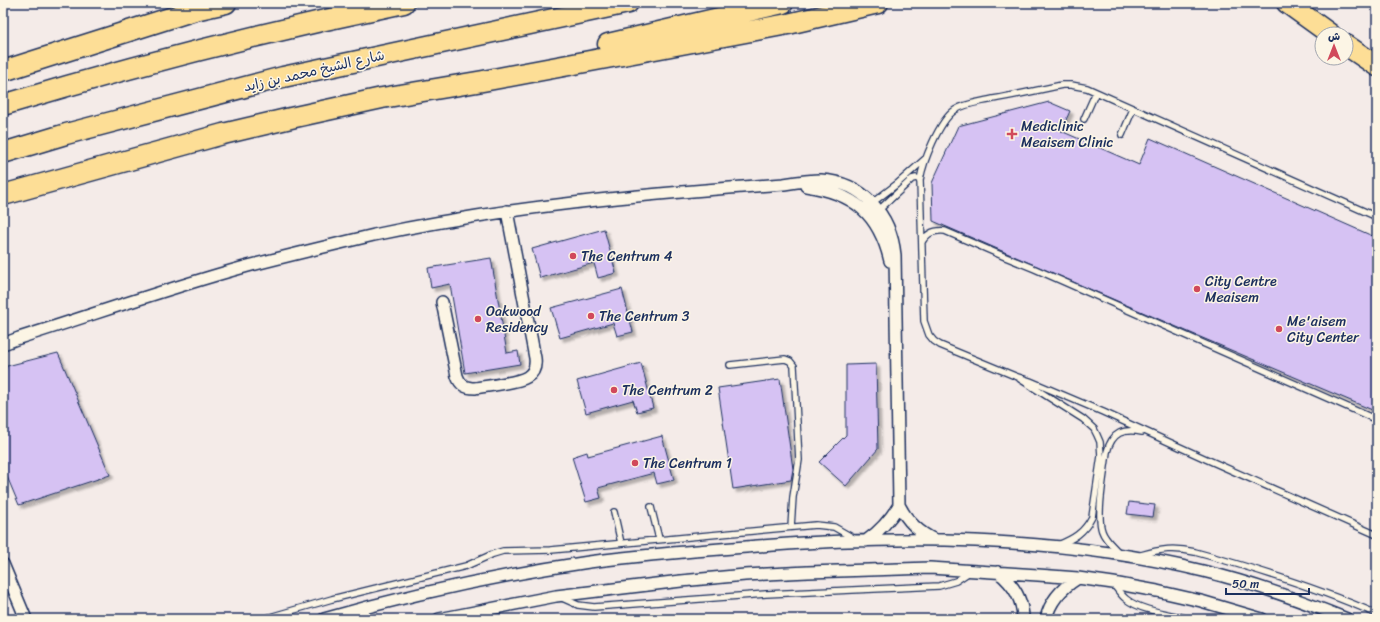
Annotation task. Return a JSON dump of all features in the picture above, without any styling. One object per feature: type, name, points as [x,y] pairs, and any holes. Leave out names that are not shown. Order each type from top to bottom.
[{"type":"highway","points":[[3,71],[194,10],[226,3]]},
{"type":"highway","points":[[3,105],[198,51],[404,3]]},
{"type":"highway","name":"شارع الشيخ محمد بن زايد","points":[[3,153],[74,132],[283,77],[628,3]]},
{"type":"highway","points":[[483,81],[597,47],[783,3]]},
{"type":"highway","points":[[7,195],[161,151],[288,118],[382,98],[483,81],[788,24],[878,3]]},
{"type":"highway","points":[[1287,3],[1319,26]]},
{"type":"highway","points":[[1354,50],[1377,66]]},
{"type":"street","points":[[3,344],[183,285],[261,263],[376,235],[507,211],[574,202],[784,184],[813,180],[831,182],[857,191],[875,206],[889,226],[896,255],[895,281],[899,505],[904,514],[917,529],[935,540]]},
{"type":"street","points":[[784,184],[829,190],[844,196],[867,212],[880,230],[888,251],[895,281]]},
{"type":"street","points":[[442,302],[457,376],[459,382],[463,386],[468,388],[482,387],[522,380],[531,374],[534,370],[535,358],[507,211]]},
{"type":"street","points":[[862,541],[881,529],[894,514],[899,505]]},
{"type":"street","points":[[324,619],[397,599],[462,584],[593,562],[658,554],[761,546],[862,541],[935,540],[1055,546],[1134,558],[1203,571],[1282,594],[1347,619]]},
{"type":"street","points":[[3,564],[26,619]]},
{"type":"street","points":[[439,619],[465,616],[556,596],[618,588],[752,575],[930,568],[1078,578],[1113,583],[1201,601],[1262,619]]},
{"type":"street","points":[[998,572],[1008,580],[1015,590],[1020,601],[1023,619]]},
{"type":"street","points":[[1046,619],[1051,604],[1058,594],[1067,585],[1078,578]]},
{"type":"lane","points":[[1377,217],[1096,92],[1079,86],[1062,85],[963,106],[955,110],[943,122],[926,159],[920,180],[924,321],[929,335],[934,341],[940,345],[1050,389],[1153,434],[1213,463],[1377,535]]},
{"type":"lane","points":[[1084,119],[1096,92]]},
{"type":"lane","points":[[1122,135],[1134,109]]},
{"type":"lane","points":[[875,206],[897,184],[926,159]]},
{"type":"lane","points":[[875,206],[912,179],[916,178],[920,180]]},
{"type":"lane","points":[[921,243],[931,232],[938,230],[945,231],[1042,272],[1377,420]]},
{"type":"lane","points":[[730,364],[785,359],[790,361],[794,366],[799,460],[793,497],[791,527]]},
{"type":"lane","points":[[1015,376],[1083,419],[1094,429],[1100,442],[1101,456],[1092,517],[1079,535],[1055,546]]},
{"type":"lane","points":[[1122,556],[1105,538],[1100,525],[1100,510],[1109,444],[1113,437],[1127,430],[1153,434]]},
{"type":"lane","points":[[651,508],[659,539]]},
{"type":"lane","points":[[614,512],[620,543]]},
{"type":"lane","points":[[263,619],[332,599],[466,566],[503,551],[551,550],[816,525],[828,526],[862,541]]},
{"type":"lane","points":[[1134,558],[1164,549],[1195,552],[1273,574],[1377,614]]},
{"type":"lane","points":[[556,596],[578,605],[594,607],[766,594],[939,586],[956,581],[971,571]]},
{"type":"lane","points":[[1113,583],[1122,595],[1132,603],[1144,608],[1189,619]]},
{"type":"building","name":"Me'aisem City Center","points":[[1049,102],[1070,111],[1061,131],[1139,165],[1150,138],[1377,238],[1377,412],[933,221],[932,183],[958,126]]},
{"type":"building","name":"The Centrum 4","points":[[604,229],[616,273],[598,278],[594,263],[540,278],[532,249]]},
{"type":"building","name":"Oakwood Residency","points":[[491,258],[507,353],[518,351],[520,364],[465,373],[450,284],[431,288],[428,268]]},
{"type":"building","name":"The Centrum 3","points":[[622,289],[633,332],[617,336],[613,323],[560,338],[551,308]]},
{"type":"building","points":[[58,353],[110,475],[19,505],[3,467],[3,376],[7,366]]},
{"type":"building","name":"The Centrum 2","points":[[641,363],[653,408],[637,412],[633,400],[586,413],[577,381]]},
{"type":"building","points":[[876,364],[878,449],[846,486],[819,462],[846,435],[846,365]]},
{"type":"building","points":[[780,379],[793,469],[791,480],[733,489],[718,388]]},
{"type":"building","name":"The Centrum 1","points":[[662,436],[674,480],[657,484],[654,473],[598,488],[601,498],[586,502],[572,457],[587,452],[588,456]]},
{"type":"building","points":[[1129,502],[1155,505],[1153,517],[1127,514]]},
{"type":"place","name":"Mediclinic Meaisem Clinic","points":[[1012,134]]},
{"type":"place","name":"The Centrum 4","points":[[573,256]]},
{"type":"place","name":"City Centre Meaisem","points":[[1197,289]]},
{"type":"place","name":"The Centrum 3","points":[[591,316]]},
{"type":"place","name":"Oakwood Residency","points":[[478,319]]},
{"type":"place","name":"Me'aisem City Center","points":[[1279,329]]},
{"type":"place","name":"The Centrum 2","points":[[614,390]]},
{"type":"place","name":"The Centrum 1","points":[[635,463]]}]
